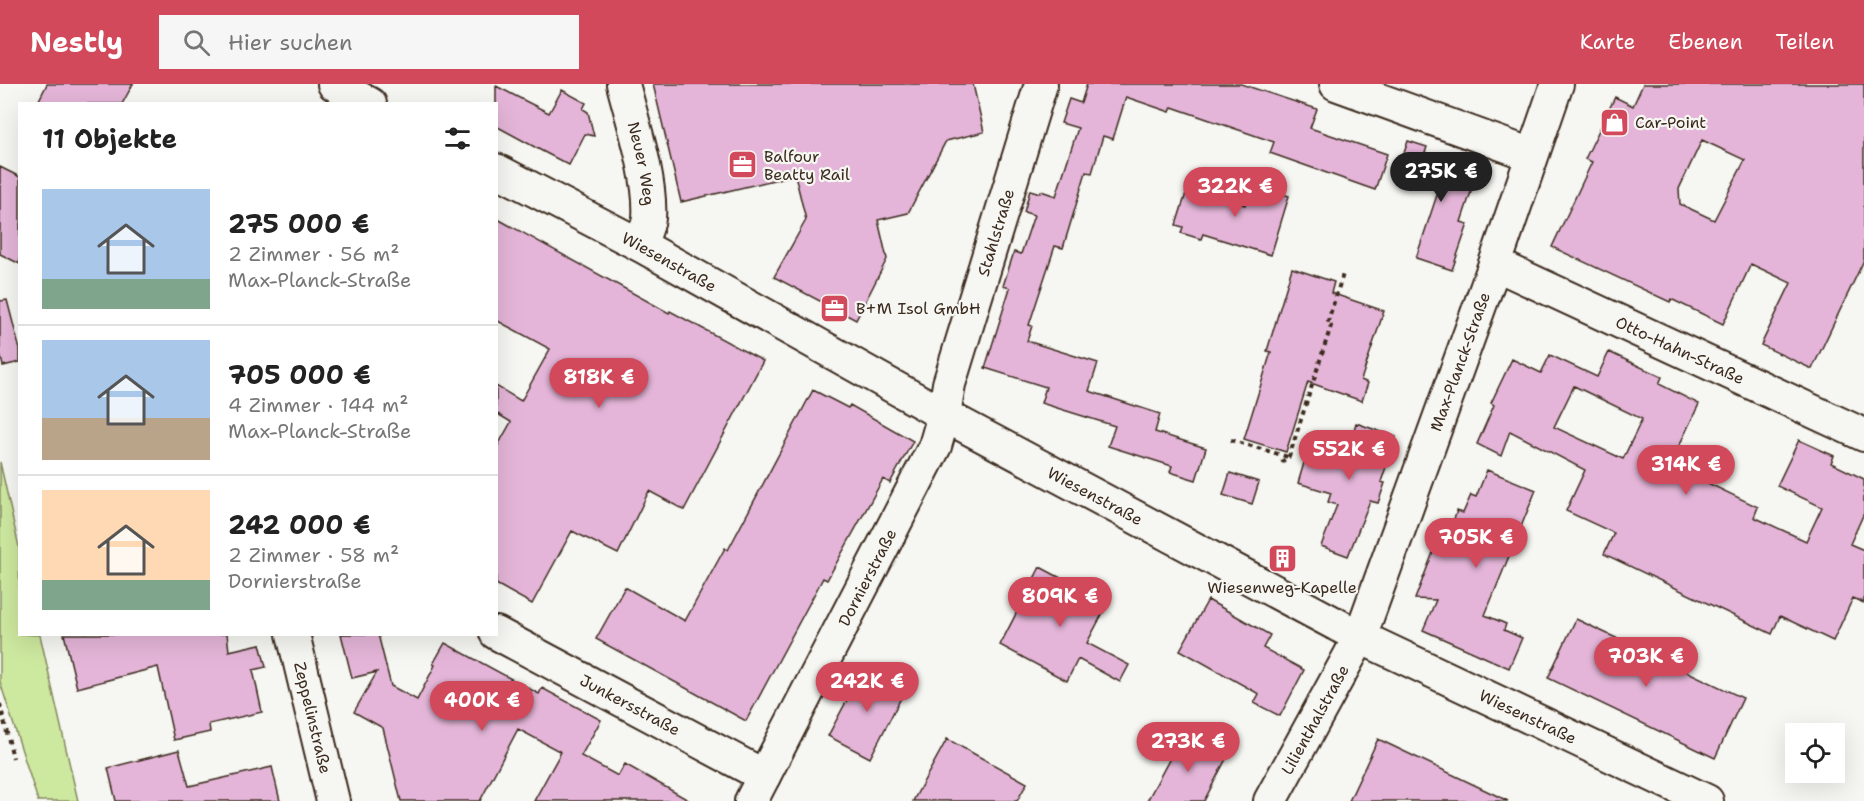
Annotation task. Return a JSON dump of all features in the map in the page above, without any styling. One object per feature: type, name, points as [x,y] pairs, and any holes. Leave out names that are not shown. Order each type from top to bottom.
[{"type":"street","points":[[334,84],[366,102]]},
{"type":"street","name":"Neuer Weg","points":[[623,84],[649,198],[649,220],[640,245]]},
{"type":"street","name":"Stahlstraße","points":[[944,415],[949,384],[1041,84]]},
{"type":"street","points":[[1336,84],[1532,155]]},
{"type":"street","name":"Max-Planck-Straße","points":[[1360,637],[1495,264],[1557,84]]},
{"type":"street","name":"Wiesenstraße","points":[[498,171],[640,245],[944,415],[1360,637],[1707,801]]},
{"type":"street","name":"Otto-Hahn-Straße","points":[[1495,264],[1864,435]]},
{"type":"street","name":"Dornierstraße","points":[[758,789],[935,446],[944,415]]},
{"type":"street","name":"Junkersstraße","points":[[498,634],[758,789]]},
{"type":"street","name":"Zeppelinstraße","points":[[293,636],[333,801]]},
{"type":"street","name":"Lilienthalstraße","points":[[1270,801],[1360,637]]},
{"type":"path","points":[[1281,462],[1289,457],[1331,326],[1327,324],[1343,274]]},
{"type":"path","points":[[1231,440],[1289,457]]},
{"type":"path","points":[[0,705],[13,758]]},
{"type":"green space","points":[[0,462],[18,543],[18,636],[40,636],[78,801],[38,801],[0,682]]},
{"type":"building","points":[[47,84],[133,84],[123,102],[38,102]]},
{"type":"building","points":[[653,84],[973,84],[984,132],[946,141],[908,213],[878,220],[887,259],[856,320],[774,277],[806,220],[795,175],[681,202]]},
{"type":"building","points":[[1087,84],[1241,84],[1317,109],[1310,128],[1387,154],[1375,190],[1270,153],[1274,142],[1172,107],[1170,112],[1126,97],[1113,139],[1103,136],[1092,173],[1086,172],[1063,248],[1055,246],[1029,325],[1032,326],[1027,341],[1098,363],[1089,391],[1160,414],[1155,432],[1206,448],[1196,480],[1170,472],[1172,466],[1108,446],[1115,426],[1041,403],[1046,387],[985,368],[1010,288],[1003,286],[1014,252],[1021,254],[1034,215],[1024,212],[1030,190],[1056,196],[1078,128],[1061,123],[1069,99],[1081,103]]},
{"type":"building","points":[[1643,84],[1864,84],[1864,260],[1812,369],[1761,345],[1791,283],[1751,264],[1723,324],[1552,247],[1592,162],[1585,159],[1615,97],[1633,106]],"holes":[[[1702,140],[1745,160],[1714,220],[1680,204],[1679,189]]]},
{"type":"building","points":[[496,86],[549,113],[562,90],[586,103],[583,109],[588,112],[594,136],[585,134],[569,165],[498,127],[498,102],[496,102]]},
{"type":"building","points":[[1408,141],[1427,147],[1425,153],[1478,171],[1461,222],[1468,224],[1452,270],[1416,258],[1439,189],[1397,174]]},
{"type":"building","points":[[0,167],[18,176],[18,263],[0,254]]},
{"type":"building","points":[[1251,184],[1289,196],[1271,255],[1203,234],[1201,239],[1181,233],[1183,227],[1176,225],[1188,187],[1245,205]]},
{"type":"building","points":[[498,219],[669,313],[670,311],[763,361],[684,510],[649,491],[618,554],[572,531],[532,604],[498,585],[498,445],[511,422],[498,414],[498,387],[521,401],[550,349],[498,321]]},
{"type":"building","points":[[1292,268],[1334,282],[1331,293],[1384,311],[1361,380],[1368,383],[1362,401],[1308,382],[1286,452],[1244,439],[1271,352],[1267,351]]},
{"type":"building","points":[[7,300],[18,342],[18,362],[3,366],[0,353],[0,301]]},
{"type":"building","points":[[1609,352],[1662,377],[1659,384],[1699,404],[1670,465],[1758,507],[1754,517],[1806,541],[1822,507],[1777,486],[1799,440],[1834,456],[1831,463],[1864,479],[1864,513],[1850,544],[1864,550],[1864,603],[1853,598],[1833,641],[1780,616],[1772,634],[1604,554],[1614,533],[1566,511],[1585,470],[1510,431],[1501,456],[1477,444],[1494,405],[1491,403],[1512,359],[1541,373],[1550,355],[1597,377]],"holes":[[[1574,386],[1642,419],[1623,459],[1554,427]]]},
{"type":"building","points":[[813,390],[848,408],[850,405],[913,441],[890,483],[883,479],[827,580],[823,578],[746,721],[596,639],[625,587],[685,621],[725,548],[728,550]]},
{"type":"building","points":[[1356,423],[1396,437],[1381,482],[1385,483],[1378,503],[1370,501],[1348,556],[1321,546],[1337,505],[1328,502],[1331,493],[1298,483],[1310,443],[1344,454],[1347,443],[1350,444]]},
{"type":"building","points":[[1487,470],[1536,490],[1485,615],[1506,624],[1504,630],[1522,638],[1509,668],[1423,630],[1436,600],[1415,599],[1444,524],[1451,527],[1457,511],[1463,513],[1471,495],[1476,497]]},
{"type":"building","points":[[1230,473],[1259,482],[1252,504],[1223,495]]},
{"type":"building","points":[[1040,567],[1108,603],[1087,643],[1129,665],[1120,682],[1078,659],[1067,681],[1000,645]]},
{"type":"building","points":[[1208,600],[1270,635],[1263,648],[1304,670],[1280,716],[1254,703],[1259,694],[1180,650]]},
{"type":"building","points":[[1576,619],[1743,698],[1715,758],[1548,678]]},
{"type":"building","points":[[64,636],[227,636],[229,651],[260,644],[266,667],[253,670],[262,712],[209,724],[210,732],[174,740],[158,667],[77,688]]},
{"type":"building","points":[[342,636],[378,636],[391,686],[417,700],[445,643],[539,694],[542,688],[601,720],[581,756],[618,776],[625,764],[690,801],[534,801],[561,752],[518,729],[480,801],[401,801],[383,728],[354,712],[377,672],[352,678]]},
{"type":"building","points":[[864,668],[905,690],[870,758],[828,736]]},
{"type":"building","points":[[1183,734],[1227,757],[1204,801],[1147,801]]},
{"type":"building","points":[[947,739],[1027,783],[1017,801],[913,801]]},
{"type":"building","points":[[1378,739],[1508,801],[1349,801]]},
{"type":"building","points":[[179,750],[189,786],[272,767],[280,801],[116,801],[108,768]]},
{"type":"place","name":"Car-Point","points":[[1614,122]]},
{"type":"place","name":"Balfour Beatty Rail","points":[[743,165]]},
{"type":"place","name":"B+M Isol GmbH","points":[[835,308]]},
{"type":"place","name":"Wiesenweg-Kapelle","points":[[1282,559]]}]
